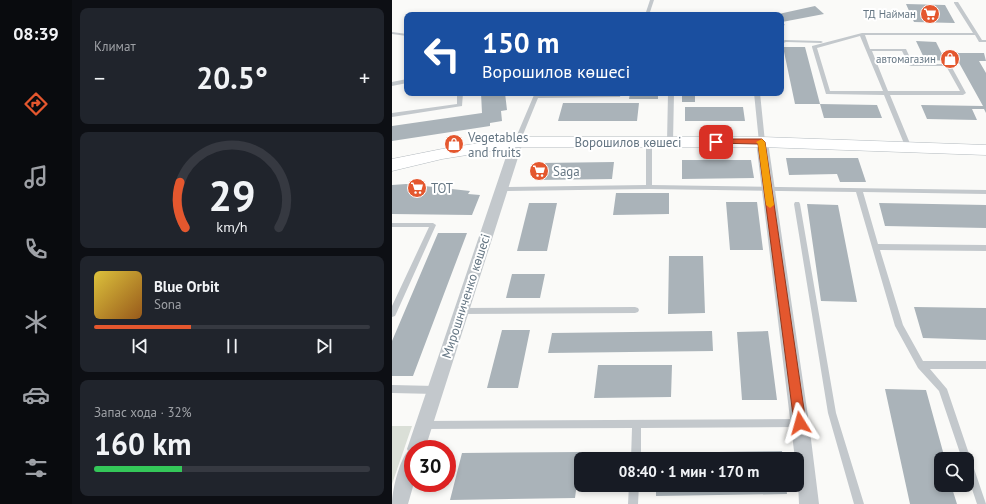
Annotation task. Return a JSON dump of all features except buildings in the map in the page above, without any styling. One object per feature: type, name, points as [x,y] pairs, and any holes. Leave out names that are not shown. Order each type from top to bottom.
[{"type":"street","name":"Ворошилов көшесі","points":[[392,165],[442,154],[517,142],[762,142],[908,146],[986,150]]},
{"type":"street","name":"Мирошниченко көшесі","points":[[419,440],[517,142]]},
{"type":"street","points":[[762,142],[800,423],[809,504]]},
{"type":"street","points":[[398,504],[404,486]]},
{"type":"lane","points":[[648,12],[652,0]]},
{"type":"lane","points":[[956,3],[981,41],[986,41]]},
{"type":"lane","points":[[392,33],[404,35]]},
{"type":"lane","points":[[868,50],[904,50],[910,65],[948,65],[963,93],[828,93],[814,47],[826,42],[862,34],[976,34]]},
{"type":"lane","points":[[862,34],[908,146]]},
{"type":"lane","points":[[784,42],[826,42]]},
{"type":"lane","points":[[392,84],[404,82]]},
{"type":"lane","points":[[392,115],[460,105],[460,96]]},
{"type":"lane","points":[[517,142],[536,96],[618,96]]},
{"type":"lane","points":[[670,142],[671,96]]},
{"type":"lane","points":[[757,96],[762,142]]},
{"type":"lane","points":[[649,142],[649,187]]},
{"type":"lane","points":[[501,189],[649,187],[768,190],[986,192]]},
{"type":"lane","points":[[859,191],[899,326],[921,365],[943,389],[964,452]]},
{"type":"lane","points":[[797,204],[832,413],[859,504]]},
{"type":"lane","points":[[392,225],[433,225],[392,314]]},
{"type":"lane","points":[[875,247],[986,248]]},
{"type":"lane","points":[[461,311],[634,310]]},
{"type":"lane","points":[[921,365],[986,365]]},
{"type":"lane","points":[[392,389],[435,390]]},
{"type":"lane","points":[[424,425],[800,423]]},
{"type":"lane","points":[[636,452],[637,424]]},
{"type":"lane","points":[[974,481],[982,504]]},
{"type":"lane","points":[[634,492],[634,504]]},
{"type":"shaded area","points":[[392,426],[412,426],[407,440],[404,440],[404,449],[392,484]]},
{"type":"slow traffic","points":[[760,142],[762,142],[770,205]]},
{"type":"place","name":"ТД Найман","points":[[930,14]]},
{"type":"place","name":"автомагазин","points":[[950,59]]},
{"type":"place","name":"Vegetables and fruits","points":[[454,144]]},
{"type":"place","name":"Saga","points":[[539,171]]},
{"type":"place","name":"ТОТ","points":[[417,188]]},
{"type":"route","points":[[716,142],[762,142],[800,423]]}]
